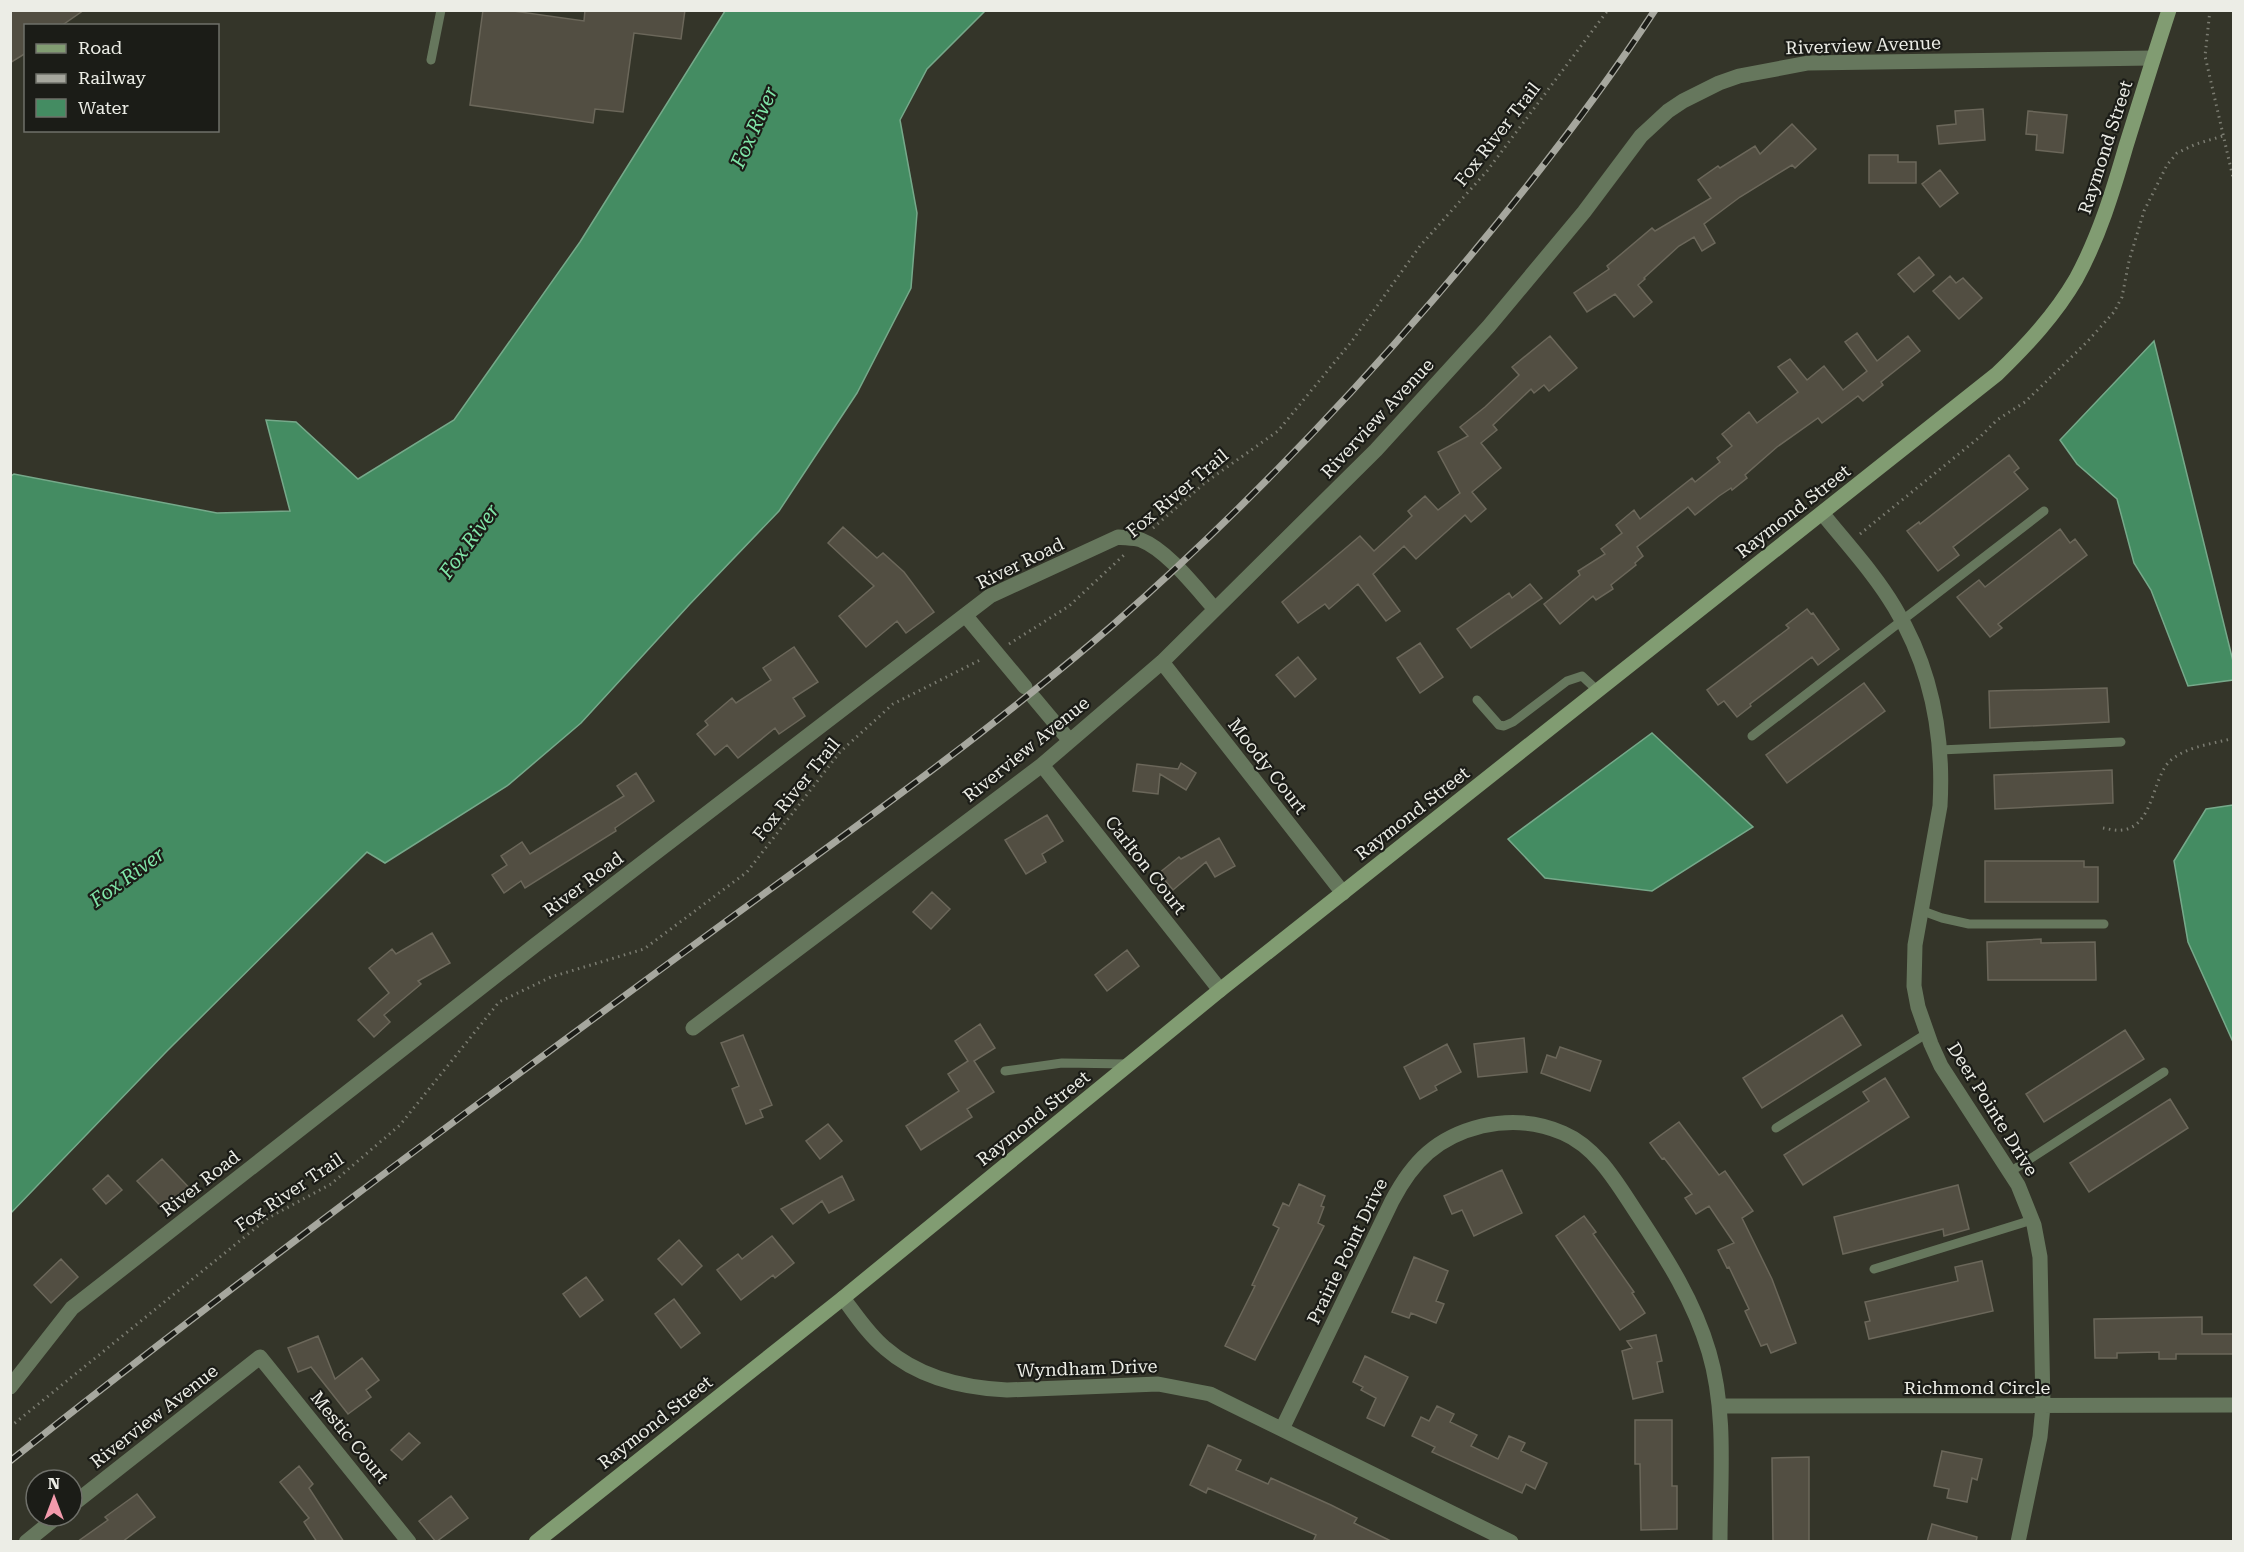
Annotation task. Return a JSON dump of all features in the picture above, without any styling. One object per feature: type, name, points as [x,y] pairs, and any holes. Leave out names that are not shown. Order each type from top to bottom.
[{"type":"street","name":"Raymond Street","points":[[536,1542],[843,1298],[1220,990],[1997,374],[2050,318],[2076,278],[2095,238],[2109,202],[2169,10]]},
{"type":"street","name":"Riverview Avenue","points":[[693,1028],[1042,765],[1162,662],[1214,608],[1306,522],[1376,450],[1489,326],[1584,212],[1641,136],[1668,111],[1683,101],[1739,76],[1808,63],[2153,58]]},
{"type":"street","name":"Deer Pointe Drive","points":[[1822,513],[1878,583],[1902,620],[1920,658],[1935,707],[1940,750],[1940,806],[1920,910],[1913,964],[1918,1007],[1926,1034],[1941,1066],[2018,1185],[2038,1242],[2041,1273],[2043,1406],[2023,1540]]},
{"type":"street","name":"River Road","points":[[10,1387],[72,1308],[534,946],[990,596],[1118,537],[1140,540]]},
{"type":"street","points":[[1140,540],[1176,566],[1214,608]]},
{"type":"street","points":[[965,615],[1070,741]]},
{"type":"street","name":"Moody Court","points":[[1162,662],[1342,893]]},
{"type":"street","name":"Carlton Court","points":[[1042,765],[1220,990]]},
{"type":"street","name":"Prairie Point Drive","points":[[1282,1429],[1403,1180],[1435,1146],[1452,1135],[1494,1123],[1539,1125],[1564,1133],[1585,1147],[1602,1163],[1673,1268],[1687,1294],[1709,1353],[1720,1406],[1720,1542]]},
{"type":"street","name":"Wyndham Drive","points":[[843,1298],[867,1330],[885,1349],[908,1364],[932,1375],[982,1389],[1158,1384],[1210,1394],[1511,1542]]},
{"type":"street","name":"Riverview Avenue","points":[[84,1496],[260,1357]]},
{"type":"street","name":"Mestic Court","points":[[260,1357],[409,1542]]},
{"type":"street","name":"Richmond Circle","points":[[1720,1406],[2234,1405]]},
{"type":"street","points":[[26,1542],[43,1528]]},
{"type":"lane","points":[[431,60],[441,10]]},
{"type":"lane","points":[[1752,736],[2044,511]]},
{"type":"lane","points":[[1477,700],[1499,725],[1504,726],[1514,722],[1567,681],[1582,676],[1598,691]]},
{"type":"lane","points":[[1940,750],[2121,742]]},
{"type":"lane","points":[[1920,910],[1969,924],[2104,924]]},
{"type":"lane","points":[[1776,1128],[1926,1034]]},
{"type":"lane","points":[[1005,1071],[1062,1063],[1130,1064]]},
{"type":"lane","points":[[2010,1172],[2164,1072]]},
{"type":"lane","points":[[1874,1269],[2032,1220]]},
{"type":"path","name":"Fox River Trail","points":[[10,1427],[268,1218],[331,1184],[400,1125],[499,1002],[552,977],[644,949],[747,872],[840,752],[893,704],[995,652],[1070,606],[1206,482],[1278,431],[1352,341],[1420,246],[1487,171],[1608,10]]},
{"type":"path","points":[[2210,10],[2205,56],[2234,182]]},
{"type":"path","points":[[2103,828],[2123,830],[2135,824],[2147,811],[2164,768],[2172,759],[2191,749],[2234,738]]},
{"type":"water","name":"Fox River","points":[[725,11],[985,11],[927,69],[900,120],[917,213],[911,288],[857,393],[779,511],[581,723],[507,786],[385,863],[367,852],[167,1051],[11,1213],[11,476],[14,474],[217,513],[290,511],[266,420],[296,422],[358,479],[454,420],[580,242]]},
{"type":"water","points":[[2154,341],[2233,661],[2233,680],[2188,686],[2151,590],[2134,563],[2117,499],[2077,464],[2060,440]]},
{"type":"water","points":[[1652,733],[1753,827],[1652,891],[1545,878],[1508,839]]},
{"type":"water","points":[[2234,805],[2233,1042],[2188,942],[2174,861],[2206,809]]},
{"type":"building","points":[[10,10],[84,10],[64,24],[24,24],[24,54],[10,63]]},
{"type":"building","points":[[483,10],[507,10],[584,21],[585,10],[685,10],[681,39],[634,33],[623,112],[595,109],[593,123],[470,105]]},
{"type":"building","points":[[1983,109],[1985,140],[1939,144],[1937,126],[1956,124],[1955,111]]},
{"type":"building","points":[[2028,111],[2067,115],[2063,153],[2036,150],[2037,135],[2026,134]]},
{"type":"building","points":[[1792,124],[1816,149],[1795,168],[1792,165],[1740,197],[1704,224],[1715,243],[1702,251],[1694,237],[1679,246],[1644,278],[1638,285],[1652,302],[1634,317],[1615,294],[1587,312],[1574,293],[1609,269],[1607,266],[1652,228],[1655,231],[1711,198],[1698,180],[1755,146],[1760,154]]},
{"type":"building","points":[[1869,155],[1898,155],[1898,162],[1916,162],[1916,183],[1869,183]]},
{"type":"building","points":[[1940,170],[1958,193],[1940,207],[1922,184]]},
{"type":"building","points":[[1919,257],[1934,275],[1914,292],[1898,274]]},
{"type":"building","points":[[1950,276],[1956,283],[1963,278],[1982,298],[1959,319],[1933,291]]},
{"type":"building","points":[[1857,333],[1877,361],[1908,336],[1920,351],[1881,382],[1883,385],[1863,401],[1858,396],[1822,423],[1818,418],[1777,447],[1745,475],[1747,478],[1732,490],[1731,488],[1719,496],[1695,515],[1688,507],[1637,547],[1643,556],[1635,563],[1636,565],[1611,585],[1613,589],[1596,600],[1593,596],[1560,624],[1544,604],[1580,575],[1578,571],[1605,554],[1601,549],[1622,533],[1616,525],[1634,510],[1640,519],[1692,478],[1695,482],[1720,462],[1717,458],[1732,446],[1722,434],[1749,412],[1757,423],[1798,392],[1778,367],[1790,359],[1807,380],[1824,366],[1843,390],[1867,371],[1845,342]]},
{"type":"building","points":[[1550,336],[1577,368],[1549,391],[1544,385],[1534,393],[1531,389],[1493,425],[1497,430],[1481,443],[1501,468],[1472,492],[1486,509],[1471,522],[1465,515],[1416,559],[1404,546],[1373,574],[1400,611],[1386,621],[1358,584],[1329,609],[1325,604],[1298,623],[1282,602],[1360,536],[1374,551],[1412,516],[1408,511],[1425,496],[1438,510],[1460,493],[1438,452],[1468,436],[1460,427],[1519,375],[1512,367]]},
{"type":"building","points":[[2009,455],[2019,468],[2014,472],[2028,489],[1953,547],[1959,555],[1938,571],[1907,531],[1919,522],[1920,524]]},
{"type":"building","points":[[843,527],[877,558],[883,553],[904,572],[934,612],[906,633],[897,621],[866,647],[839,616],[874,586],[828,543]]},
{"type":"building","points":[[2060,529],[2070,543],[2075,539],[2087,555],[1998,624],[2002,628],[1990,637],[1957,597],[1979,580],[1985,587]]},
{"type":"building","points":[[1530,584],[1542,598],[1471,648],[1457,629],[1509,593],[1512,598]]},
{"type":"building","points":[[1807,609],[1811,614],[1813,613],[1839,649],[1818,665],[1812,657],[1750,704],[1751,706],[1737,717],[1724,701],[1718,705],[1707,690],[1789,628],[1786,625]]},
{"type":"building","points":[[1420,643],[1443,677],[1420,693],[1397,658]]},
{"type":"building","points":[[794,647],[818,682],[793,698],[805,716],[779,734],[775,728],[738,758],[727,745],[715,755],[697,734],[708,725],[705,721],[732,698],[736,703],[771,680],[763,668]]},
{"type":"building","points":[[1298,657],[1316,679],[1295,697],[1276,675]]},
{"type":"building","points":[[1864,683],[1885,711],[1787,783],[1766,755]]},
{"type":"building","points":[[2107,688],[2109,722],[1990,728],[1989,691]]},
{"type":"building","points":[[1181,763],[1196,773],[1186,790],[1160,774],[1158,794],[1133,791],[1137,764],[1178,769]]},
{"type":"building","points":[[2112,770],[2113,803],[1995,809],[1994,775]]},
{"type":"building","points":[[636,773],[654,801],[615,828],[616,831],[525,888],[521,881],[504,893],[492,875],[507,865],[501,856],[522,842],[530,854],[624,796],[617,786]]},
{"type":"building","points":[[1047,815],[1063,841],[1042,854],[1046,862],[1026,874],[1005,840]]},
{"type":"building","points":[[1219,838],[1235,866],[1215,877],[1206,862],[1173,890],[1159,873],[1179,857],[1181,859]]},
{"type":"building","points":[[1985,861],[2084,861],[2084,867],[2098,867],[2098,902],[1985,902]]},
{"type":"building","points":[[932,892],[950,909],[931,929],[913,912]]},
{"type":"building","points":[[432,933],[450,963],[418,981],[421,984],[384,1015],[390,1022],[374,1037],[358,1020],[389,993],[369,968],[392,949],[396,954]]},
{"type":"building","points":[[2041,939],[2041,943],[2095,942],[2096,980],[1988,980],[1987,942]]},
{"type":"building","points":[[1127,950],[1139,966],[1107,991],[1095,975]]},
{"type":"building","points":[[1842,1015],[1861,1045],[1762,1108],[1743,1078]]},
{"type":"building","points":[[980,1024],[995,1048],[974,1061],[994,1092],[967,1109],[972,1117],[921,1150],[906,1126],[959,1091],[948,1074],[968,1061],[955,1041]]},
{"type":"building","points":[[2125,1030],[2144,1059],[2044,1122],[2026,1094]]},
{"type":"building","points":[[743,1035],[772,1105],[760,1110],[763,1117],[746,1124],[732,1089],[739,1086],[721,1043]]},
{"type":"building","points":[[1524,1038],[1527,1072],[1478,1077],[1474,1044]]},
{"type":"building","points":[[1447,1044],[1461,1072],[1435,1086],[1437,1090],[1420,1099],[1404,1067]]},
{"type":"building","points":[[1560,1047],[1601,1061],[1590,1091],[1541,1073],[1547,1055],[1556,1058]]},
{"type":"building","points":[[1885,1078],[1909,1117],[1803,1185],[1784,1155],[1869,1101],[1863,1092]]},
{"type":"building","points":[[2170,1099],[2188,1128],[2089,1192],[2070,1163]]},
{"type":"building","points":[[1679,1122],[1719,1175],[1725,1171],[1753,1211],[1742,1218],[1772,1279],[1796,1343],[1771,1353],[1767,1344],[1761,1346],[1745,1311],[1749,1309],[1729,1267],[1727,1268],[1718,1250],[1734,1243],[1709,1206],[1696,1214],[1685,1198],[1692,1194],[1650,1143]]},
{"type":"building","points":[[828,1124],[842,1141],[820,1159],[806,1141]]},
{"type":"building","points":[[162,1159],[194,1193],[169,1215],[137,1181]]},
{"type":"building","points":[[1502,1170],[1522,1213],[1474,1236],[1462,1210],[1452,1214],[1444,1196]]},
{"type":"building","points":[[108,1175],[122,1190],[106,1204],[93,1189]]},
{"type":"building","points":[[842,1176],[854,1200],[829,1213],[822,1201],[793,1224],[781,1209]]},
{"type":"building","points":[[1299,1184],[1325,1196],[1318,1223],[1324,1226],[1255,1360],[1225,1346],[1255,1286],[1252,1285],[1279,1228],[1273,1225],[1283,1203],[1289,1206]]},
{"type":"building","points":[[1958,1185],[1969,1229],[1944,1236],[1943,1229],[1843,1254],[1834,1217]]},
{"type":"building","points":[[1584,1216],[1596,1232],[1593,1234],[1634,1292],[1632,1293],[1645,1313],[1620,1330],[1556,1236]]},
{"type":"building","points":[[772,1236],[794,1263],[775,1278],[773,1275],[741,1300],[717,1270],[738,1254],[742,1259]]},
{"type":"building","points":[[679,1240],[702,1266],[682,1285],[658,1259]]},
{"type":"building","points":[[1414,1257],[1448,1271],[1436,1301],[1444,1304],[1436,1323],[1411,1313],[1409,1318],[1392,1312]]},
{"type":"building","points":[[61,1259],[78,1277],[51,1303],[34,1285]]},
{"type":"building","points":[[1982,1261],[1993,1311],[1869,1339],[1865,1322],[1870,1321],[1865,1302],[1958,1281],[1955,1267]]},
{"type":"building","points":[[586,1277],[603,1300],[580,1317],[563,1294]]},
{"type":"building","points":[[674,1299],[700,1333],[681,1348],[655,1314]]},
{"type":"building","points":[[2202,1317],[2202,1334],[2234,1334],[2234,1354],[2176,1354],[2176,1359],[2159,1359],[2159,1352],[2117,1353],[2117,1358],[2095,1358],[2094,1319]]},
{"type":"building","points":[[1656,1335],[1662,1361],[1657,1362],[1663,1392],[1633,1399],[1622,1351],[1632,1348],[1627,1341]]},
{"type":"building","points":[[318,1336],[335,1379],[362,1358],[379,1380],[366,1390],[371,1397],[348,1414],[311,1367],[298,1372],[288,1348]]},
{"type":"building","points":[[1365,1356],[1408,1377],[1384,1426],[1367,1418],[1376,1398],[1361,1390],[1363,1387],[1353,1382]]},
{"type":"building","points":[[1437,1406],[1454,1414],[1450,1422],[1477,1435],[1471,1446],[1498,1459],[1509,1436],[1525,1443],[1521,1451],[1547,1463],[1535,1489],[1526,1484],[1522,1493],[1432,1452],[1435,1447],[1412,1436],[1421,1417],[1429,1421]]},
{"type":"building","points":[[1635,1420],[1672,1420],[1672,1486],[1677,1486],[1677,1529],[1641,1530],[1640,1464],[1635,1464]]},
{"type":"building","points":[[409,1433],[420,1443],[402,1460],[391,1450]]},
{"type":"building","points":[[1208,1445],[1241,1460],[1236,1470],[1268,1484],[1271,1478],[1331,1505],[1357,1518],[1354,1523],[1393,1542],[1313,1542],[1316,1535],[1208,1488],[1206,1493],[1190,1485]]},
{"type":"building","points":[[1942,1451],[1982,1459],[1977,1480],[1972,1478],[1967,1502],[1947,1498],[1949,1489],[1934,1486]]},
{"type":"building","points":[[1809,1457],[1809,1542],[1773,1542],[1772,1458]]},
{"type":"building","points":[[299,1466],[313,1484],[309,1488],[344,1542],[317,1542],[304,1522],[309,1518],[280,1482]]},
{"type":"building","points":[[137,1494],[155,1517],[122,1542],[77,1542],[108,1520],[105,1517]]},
{"type":"building","points":[[451,1496],[468,1518],[436,1542],[419,1521]]},
{"type":"building","points":[[1932,1524],[1977,1537],[1976,1542],[1927,1542]]},
{"type":"railway","points":[[10,1461],[348,1201],[959,749],[1114,624],[1239,508],[1319,427],[1396,343],[1549,159],[1655,10]]}]
